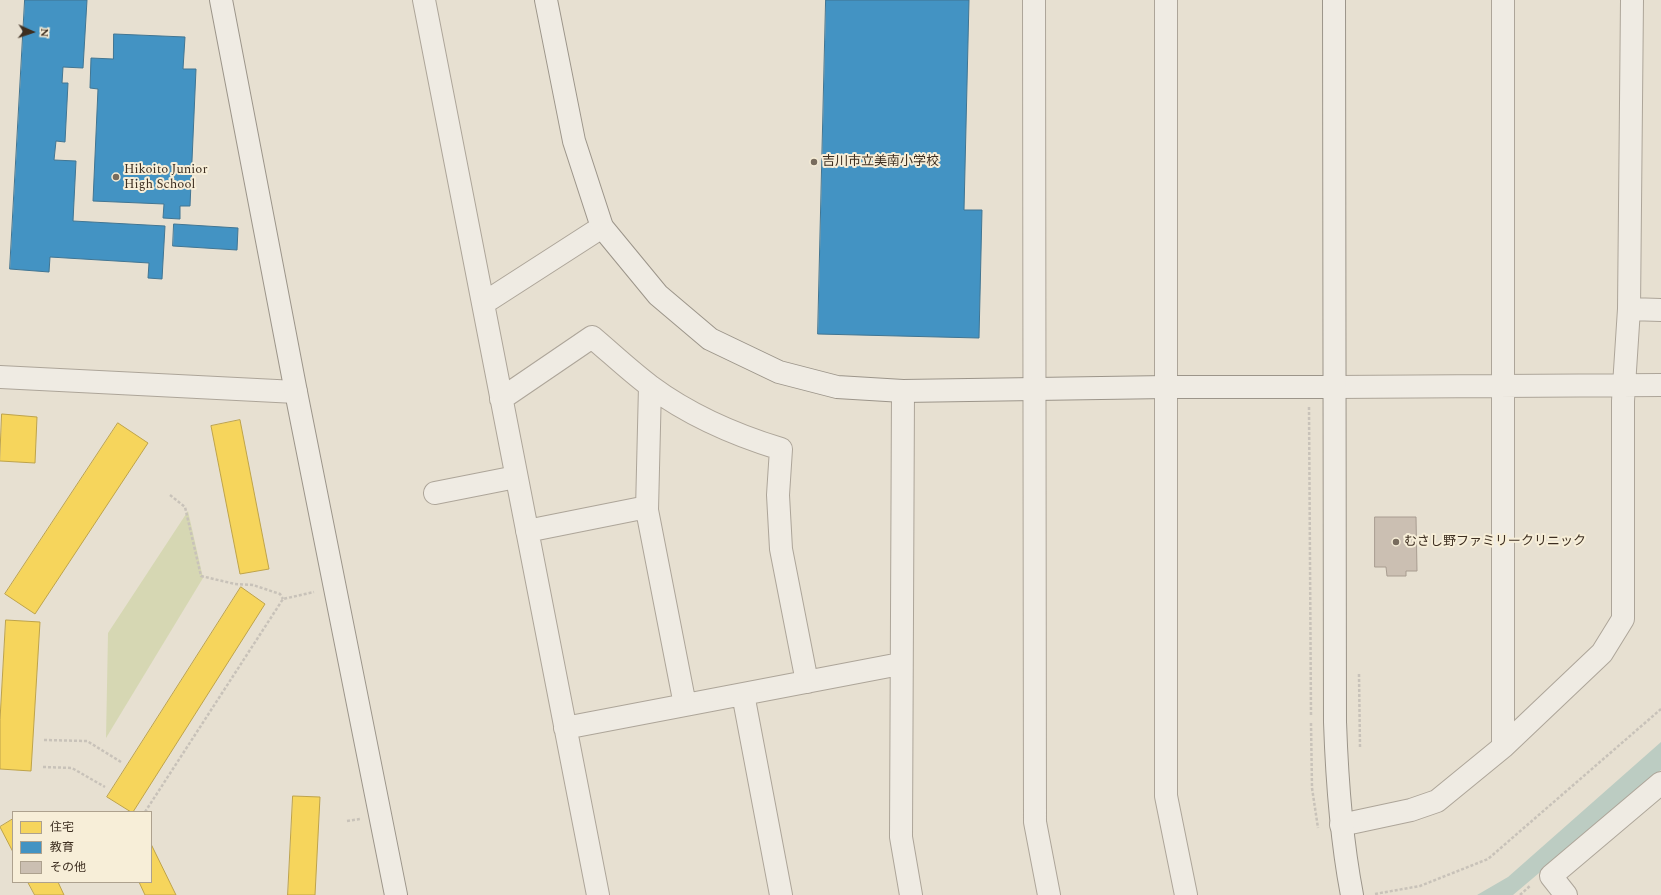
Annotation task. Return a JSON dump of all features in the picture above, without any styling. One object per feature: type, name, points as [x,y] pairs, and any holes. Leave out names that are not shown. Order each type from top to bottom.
[{"type":"street","points":[[221,0],[296,392],[396,895]]},
{"type":"street","points":[[424,0],[598,895]]},
{"type":"street","points":[[546,0],[574,142],[602,227],[658,295],[710,339],[779,372],[837,387],[903,390],[1167,387],[1661,385]]},
{"type":"street","points":[[1034,0],[1035,822],[1049,895]]},
{"type":"street","points":[[1166,0],[1166,796],[1186,895]]},
{"type":"street","points":[[1334,0],[1335,722],[1341,825],[1352,895]]},
{"type":"street","points":[[1502,747],[1503,0]]},
{"type":"street","points":[[1341,825],[1411,810],[1437,801],[1502,747],[1602,653],[1623,619],[1624,386],[1629,309],[1632,0]]},
{"type":"street","points":[[484,303],[602,227]]},
{"type":"street","points":[[1629,309],[1661,310]]},
{"type":"street","points":[[501,399],[592,337],[650,386],[676,404],[744,438],[781,450],[778,495],[781,549],[807,682]]},
{"type":"street","points":[[0,377],[296,392]]},
{"type":"street","points":[[650,386],[647,507],[685,705]]},
{"type":"street","points":[[903,390],[900,664],[901,837],[911,895]]},
{"type":"street","points":[[434,492],[516,476]]},
{"type":"street","points":[[527,531],[647,507]]},
{"type":"street","points":[[565,728],[900,664]]},
{"type":"street","points":[[743,694],[780,895]]},
{"type":"street","points":[[1566,895],[1551,876],[1658,793]]},
{"type":"path","points":[[170,495],[185,507],[200,576],[235,584],[253,585],[280,594],[283,599]]},
{"type":"path","points":[[314,584],[317,598]]},
{"type":"path","points":[[146,811],[283,599],[316,592]]},
{"type":"path","points":[[1375,894],[1420,886],[1488,859],[1661,709]]},
{"type":"path","points":[[44,740],[87,741],[121,762]]},
{"type":"path","points":[[43,767],[72,768],[105,787]]},
{"type":"path","points":[[359,811],[362,826]]},
{"type":"path","points":[[347,821],[360,819]]},
{"type":"green space","points":[[188,511],[203,578],[106,738],[108,633]]},
{"type":"shaded area","points":[[1661,742],[1661,770],[1513,895],[1477,895],[1508,877]]},
{"type":"building: 住宅","points":[[2,414],[37,417],[35,463],[0,461]]},
{"type":"building: 住宅","points":[[240,420],[269,569],[240,574],[211,426]]},
{"type":"building: 住宅","points":[[118,423],[148,443],[35,614],[5,594]]},
{"type":"building: 住宅","points":[[241,587],[265,604],[134,811],[129,811],[107,797]]},
{"type":"building: 住宅","points":[[6,620],[40,622],[31,771],[0,769],[0,720]]},
{"type":"building: 住宅","points":[[293,796],[320,797],[315,895],[288,895]]},
{"type":"building: 住宅","points":[[12,820],[12,850],[0,827]]},
{"type":"building: 住宅","points":[[152,846],[176,895],[145,895],[139,883],[152,883]]},
{"type":"building: 住宅","points":[[29,883],[58,883],[64,895],[35,895]]},
{"type":"building: 教育","points":[[25,0],[87,0],[83,68],[63,67],[62,83],[68,83],[65,142],[56,141],[54,160],[76,161],[73,221],[165,226],[162,279],[148,278],[149,263],[50,257],[49,272],[10,269]]},
{"type":"building: 教育","points":[[826,0],[969,0],[964,210],[982,210],[979,338],[818,334]]},
{"type":"building: 教育","points":[[114,34],[185,37],[183,69],[196,69],[190,206],[180,206],[180,219],[163,218],[164,204],[93,201],[98,89],[90,88],[91,58],[113,59]]},
{"type":"building: 教育","points":[[174,224],[238,228],[237,250],[173,246]]},
{"type":"building: その他","name":"むさし野ファミリークリニック","points":[[1375,517],[1416,517],[1417,571],[1406,571],[1406,576],[1387,576],[1386,567],[1375,567]]},
{"type":"place","name":"吉川市立美南小学校","points":[[814,162]]},
{"type":"place","name":"Hikoito Junior High School","points":[[116,177]]},
{"type":"place","name":"むさし野ファミリークリニック","points":[[1396,542]]}]
